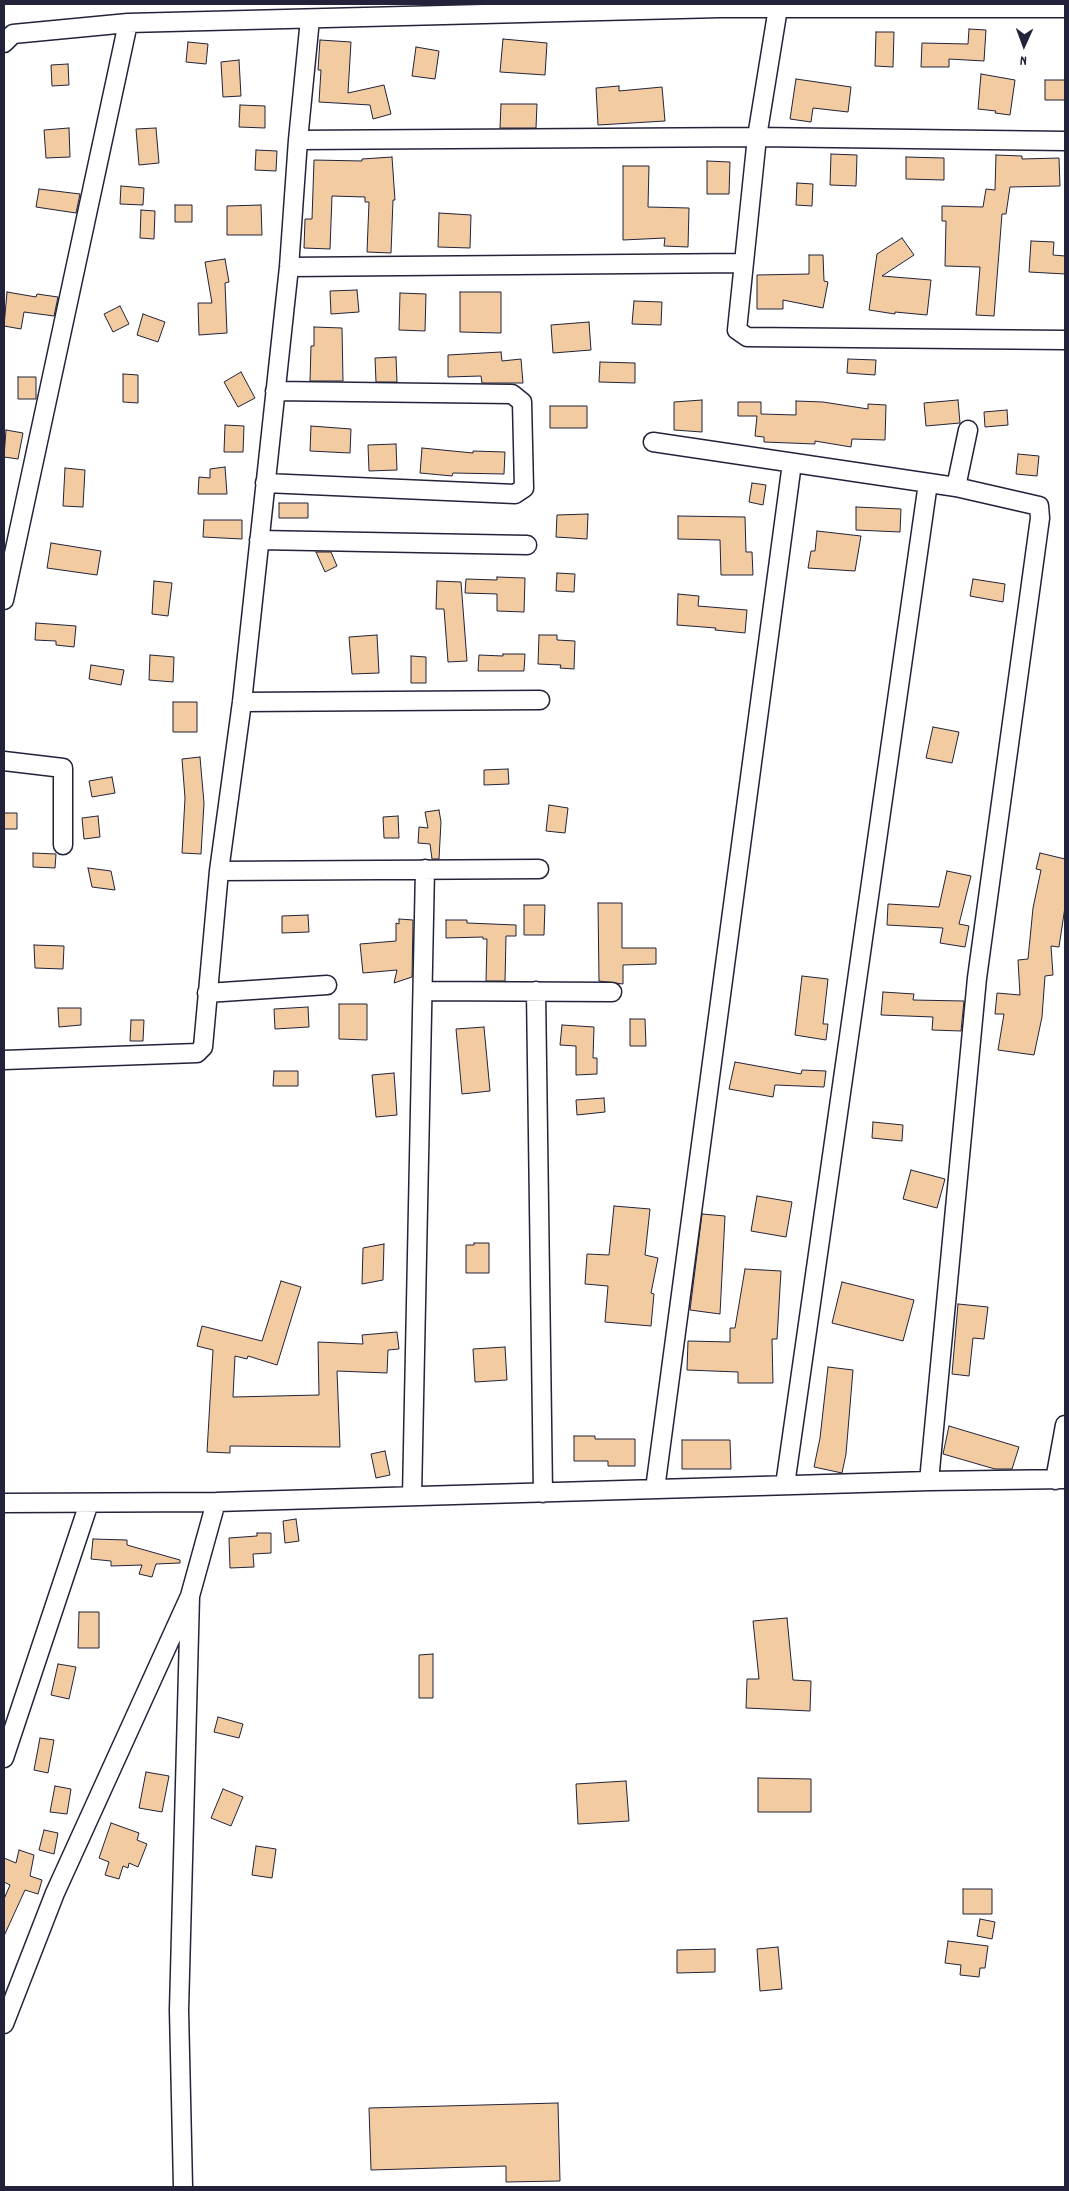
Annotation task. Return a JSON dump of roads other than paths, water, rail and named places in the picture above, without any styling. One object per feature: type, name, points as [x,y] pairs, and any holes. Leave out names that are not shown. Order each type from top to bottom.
[{"type":"street","points":[[4,43],[13,34],[128,23],[721,6],[778,8],[1065,8]]},
{"type":"street","points":[[778,8],[757,137],[737,330],[747,336],[1065,340]]},
{"type":"street","points":[[4,1060],[197,1053],[203,1047],[219,872],[242,702],[289,267],[298,140],[310,18]]},
{"type":"street","points":[[4,600],[128,23]]},
{"type":"street","points":[[298,140],[757,137],[1065,141]]},
{"type":"street","points":[[289,267],[743,263]]},
{"type":"street","points":[[265,483],[515,494],[524,488],[522,402],[512,394],[275,391]]},
{"type":"street","points":[[956,487],[968,430]]},
{"type":"street","points":[[653,442],[956,487],[1039,506],[1040,518],[977,978],[929,1481]]},
{"type":"street","points":[[655,1489],[792,463]]},
{"type":"street","points":[[785,1485],[928,483]]},
{"type":"street","points":[[259,540],[527,545]]},
{"type":"street","points":[[242,702],[540,700]]},
{"type":"street","points":[[4,761],[63,768],[63,845]]},
{"type":"street","points":[[412,1496],[425,869]]},
{"type":"street","points":[[219,872],[539,869]]},
{"type":"street","points":[[207,993],[327,985]]},
{"type":"street","points":[[423,991],[612,992]]},
{"type":"street","points":[[536,991],[543,1493]]},
{"type":"street","points":[[4,1503],[216,1502],[929,1481],[1060,1480],[1065,1425]]},
{"type":"street","points":[[4,2024],[55,1893],[190,1596],[216,1502]]},
{"type":"street","points":[[4,1758],[88,1503]]},
{"type":"street","points":[[183,2187],[179,2010],[190,1596]]}]
